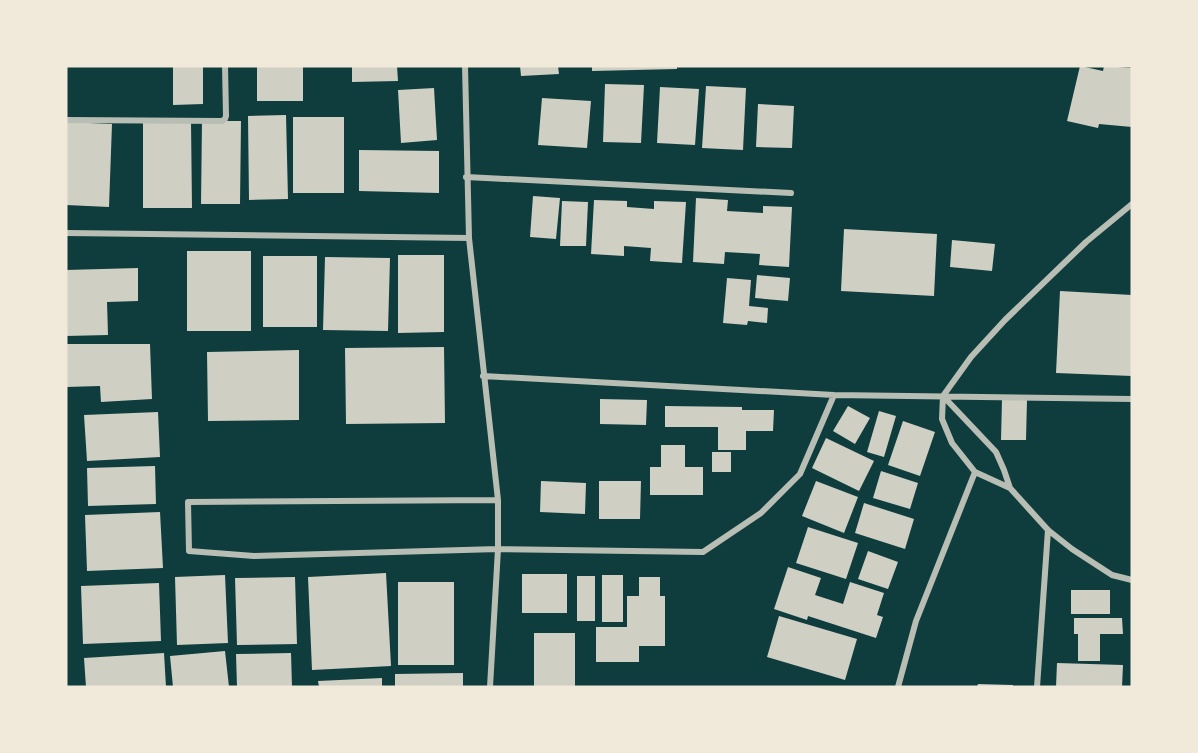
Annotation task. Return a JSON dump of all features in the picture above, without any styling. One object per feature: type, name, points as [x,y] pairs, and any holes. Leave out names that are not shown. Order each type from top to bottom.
[{"type":"street","points":[[66,120],[222,121],[226,116],[225,66]]},
{"type":"street","points":[[465,66],[469,238],[498,500],[498,549],[490,687]]},
{"type":"street","points":[[466,177],[791,193]]},
{"type":"street","points":[[1132,204],[1086,242],[1005,320],[971,357],[943,396],[942,419],[952,443],[975,472],[1010,488],[1048,530],[1072,549],[1112,575],[1132,580]]},
{"type":"street","points":[[66,233],[469,238]]},
{"type":"street","points":[[483,376],[834,395],[1132,399]]},
{"type":"street","points":[[498,500],[188,502],[189,551],[254,556],[498,549],[703,552],[761,513],[800,474],[834,395]]},
{"type":"street","points":[[943,396],[996,453],[1010,488]]},
{"type":"street","points":[[898,687],[916,621],[975,472]]},
{"type":"street","points":[[1037,687],[1048,530]]},
{"type":"building","points":[[173,66],[203,66],[203,104],[173,105]]},
{"type":"building","points":[[257,66],[303,66],[303,101],[257,101]]},
{"type":"building","points":[[352,66],[397,66],[398,81],[352,82]]},
{"type":"building","points":[[520,66],[558,66],[559,74],[521,76]]},
{"type":"building","points":[[592,66],[677,66],[677,69],[592,71]]},
{"type":"building","points":[[1080,66],[1103,71],[1104,66],[1132,68],[1132,127],[1099,124],[1098,128],[1067,121]]},
{"type":"building","points":[[605,84],[644,85],[641,143],[603,142]]},
{"type":"building","points":[[706,86],[746,88],[743,150],[702,148]]},
{"type":"building","points":[[660,87],[699,89],[695,145],[657,143]]},
{"type":"building","points":[[434,88],[437,140],[401,143],[398,90]]},
{"type":"building","points":[[542,98],[591,101],[587,148],[538,145]]},
{"type":"building","points":[[758,104],[794,106],[792,148],[756,147]]},
{"type":"building","points":[[286,115],[288,199],[249,200],[248,116]]},
{"type":"building","points":[[293,117],[344,117],[344,193],[293,193]]},
{"type":"building","points":[[202,121],[241,121],[240,204],[201,204]]},
{"type":"building","points":[[66,122],[112,124],[109,207],[66,205]]},
{"type":"building","points":[[191,122],[192,208],[143,208],[143,123]]},
{"type":"building","points":[[359,150],[439,151],[439,193],[359,191]]},
{"type":"building","points":[[533,196],[560,198],[556,239],[530,237]]},
{"type":"building","points":[[696,198],[728,200],[727,211],[763,213],[763,206],[792,207],[789,267],[759,265],[760,254],[725,252],[724,264],[693,262]]},
{"type":"building","points":[[594,200],[627,201],[627,207],[654,209],[654,201],[686,202],[682,263],[650,261],[651,248],[624,246],[624,256],[591,254]]},
{"type":"building","points":[[562,201],[588,202],[586,246],[560,246]]},
{"type":"building","points":[[844,229],[937,234],[934,296],[841,291]]},
{"type":"building","points":[[952,240],[995,244],[992,271],[950,267]]},
{"type":"building","points":[[187,251],[251,251],[251,331],[187,331]]},
{"type":"building","points":[[398,255],[444,255],[444,332],[398,333]]},
{"type":"building","points":[[263,256],[317,256],[317,327],[263,327]]},
{"type":"building","points":[[325,257],[390,258],[388,331],[323,330]]},
{"type":"building","points":[[138,268],[138,301],[107,302],[108,335],[66,336],[66,270]]},
{"type":"building","points":[[757,275],[790,278],[788,301],[755,298]]},
{"type":"building","points":[[727,278],[751,280],[749,306],[768,308],[767,323],[748,321],[747,325],[723,323]]},
{"type":"building","points":[[1060,291],[1132,295],[1132,376],[1056,373]]},
{"type":"building","points":[[66,344],[150,344],[152,399],[101,402],[100,386],[66,387]]},
{"type":"building","points":[[444,347],[445,423],[346,424],[345,348]]},
{"type":"building","points":[[299,350],[299,420],[208,421],[207,352]]},
{"type":"building","points":[[600,399],[647,400],[646,425],[600,424]]},
{"type":"building","points":[[1002,399],[1027,400],[1026,440],[1001,440]]},
{"type":"building","points":[[665,406],[742,407],[742,410],[774,410],[773,431],[746,431],[746,450],[718,450],[718,427],[665,427]]},
{"type":"building","points":[[848,406],[870,418],[855,444],[833,431]]},
{"type":"building","points":[[879,411],[896,416],[884,457],[867,452]]},
{"type":"building","points":[[158,412],[160,457],[87,461],[84,415]]},
{"type":"building","points":[[903,421],[935,432],[920,476],[888,465]]},
{"type":"building","points":[[826,438],[874,461],[859,491],[812,468]]},
{"type":"building","points":[[661,445],[685,445],[685,467],[703,467],[703,495],[650,495],[650,467],[661,467]]},
{"type":"building","points":[[712,452],[731,452],[731,472],[712,472]]},
{"type":"building","points":[[155,466],[156,504],[88,506],[87,468]]},
{"type":"building","points":[[881,471],[918,483],[910,509],[873,498]]},
{"type":"building","points":[[541,481],[586,483],[585,514],[540,512]]},
{"type":"building","points":[[599,481],[641,481],[640,519],[599,519]]},
{"type":"building","points":[[816,481],[858,497],[844,533],[802,516]]},
{"type":"building","points":[[864,503],[914,519],[905,549],[855,533]]},
{"type":"building","points":[[160,512],[163,568],[87,571],[85,515]]},
{"type":"building","points":[[808,527],[858,543],[846,579],[796,563]]},
{"type":"building","points":[[868,551],[898,562],[888,589],[858,579]]},
{"type":"building","points":[[788,567],[821,578],[815,595],[843,604],[850,582],[884,593],[877,615],[883,617],[876,638],[808,616],[807,620],[774,609]]},
{"type":"building","points":[[386,573],[391,666],[312,670],[308,577]]},
{"type":"building","points":[[522,574],[567,574],[567,613],[522,613]]},
{"type":"building","points":[[225,575],[228,643],[177,645],[175,577]]},
{"type":"building","points":[[602,575],[623,575],[623,622],[602,622]]},
{"type":"building","points":[[577,576],[595,576],[595,621],[577,621]]},
{"type":"building","points":[[295,577],[297,644],[237,645],[235,578]]},
{"type":"building","points":[[639,577],[660,577],[660,596],[665,596],[665,646],[639,646],[639,662],[596,662],[596,627],[627,627],[627,596],[639,596]]},
{"type":"building","points":[[398,582],[454,582],[454,665],[398,665]]},
{"type":"building","points":[[159,583],[161,641],[83,644],[81,586]]},
{"type":"building","points":[[1071,590],[1110,590],[1110,614],[1071,614]]},
{"type":"building","points":[[779,616],[857,639],[845,680],[767,657]]},
{"type":"building","points":[[1074,618],[1122,618],[1123,634],[1100,634],[1100,661],[1078,661],[1078,634],[1074,634]]},
{"type":"building","points":[[534,633],[575,633],[575,687],[534,687]]},
{"type":"building","points":[[225,651],[229,687],[173,687],[170,656]]},
{"type":"building","points":[[164,653],[166,687],[86,687],[84,658]]},
{"type":"building","points":[[291,653],[292,687],[237,687],[236,654]]},
{"type":"building","points":[[1057,663],[1123,665],[1122,687],[1056,687]]},
{"type":"building","points":[[463,673],[463,687],[395,687],[395,674]]},
{"type":"building","points":[[382,678],[382,687],[319,687],[318,681]]},
{"type":"building","points":[[978,684],[1013,685],[1013,687],[977,687]]}]
